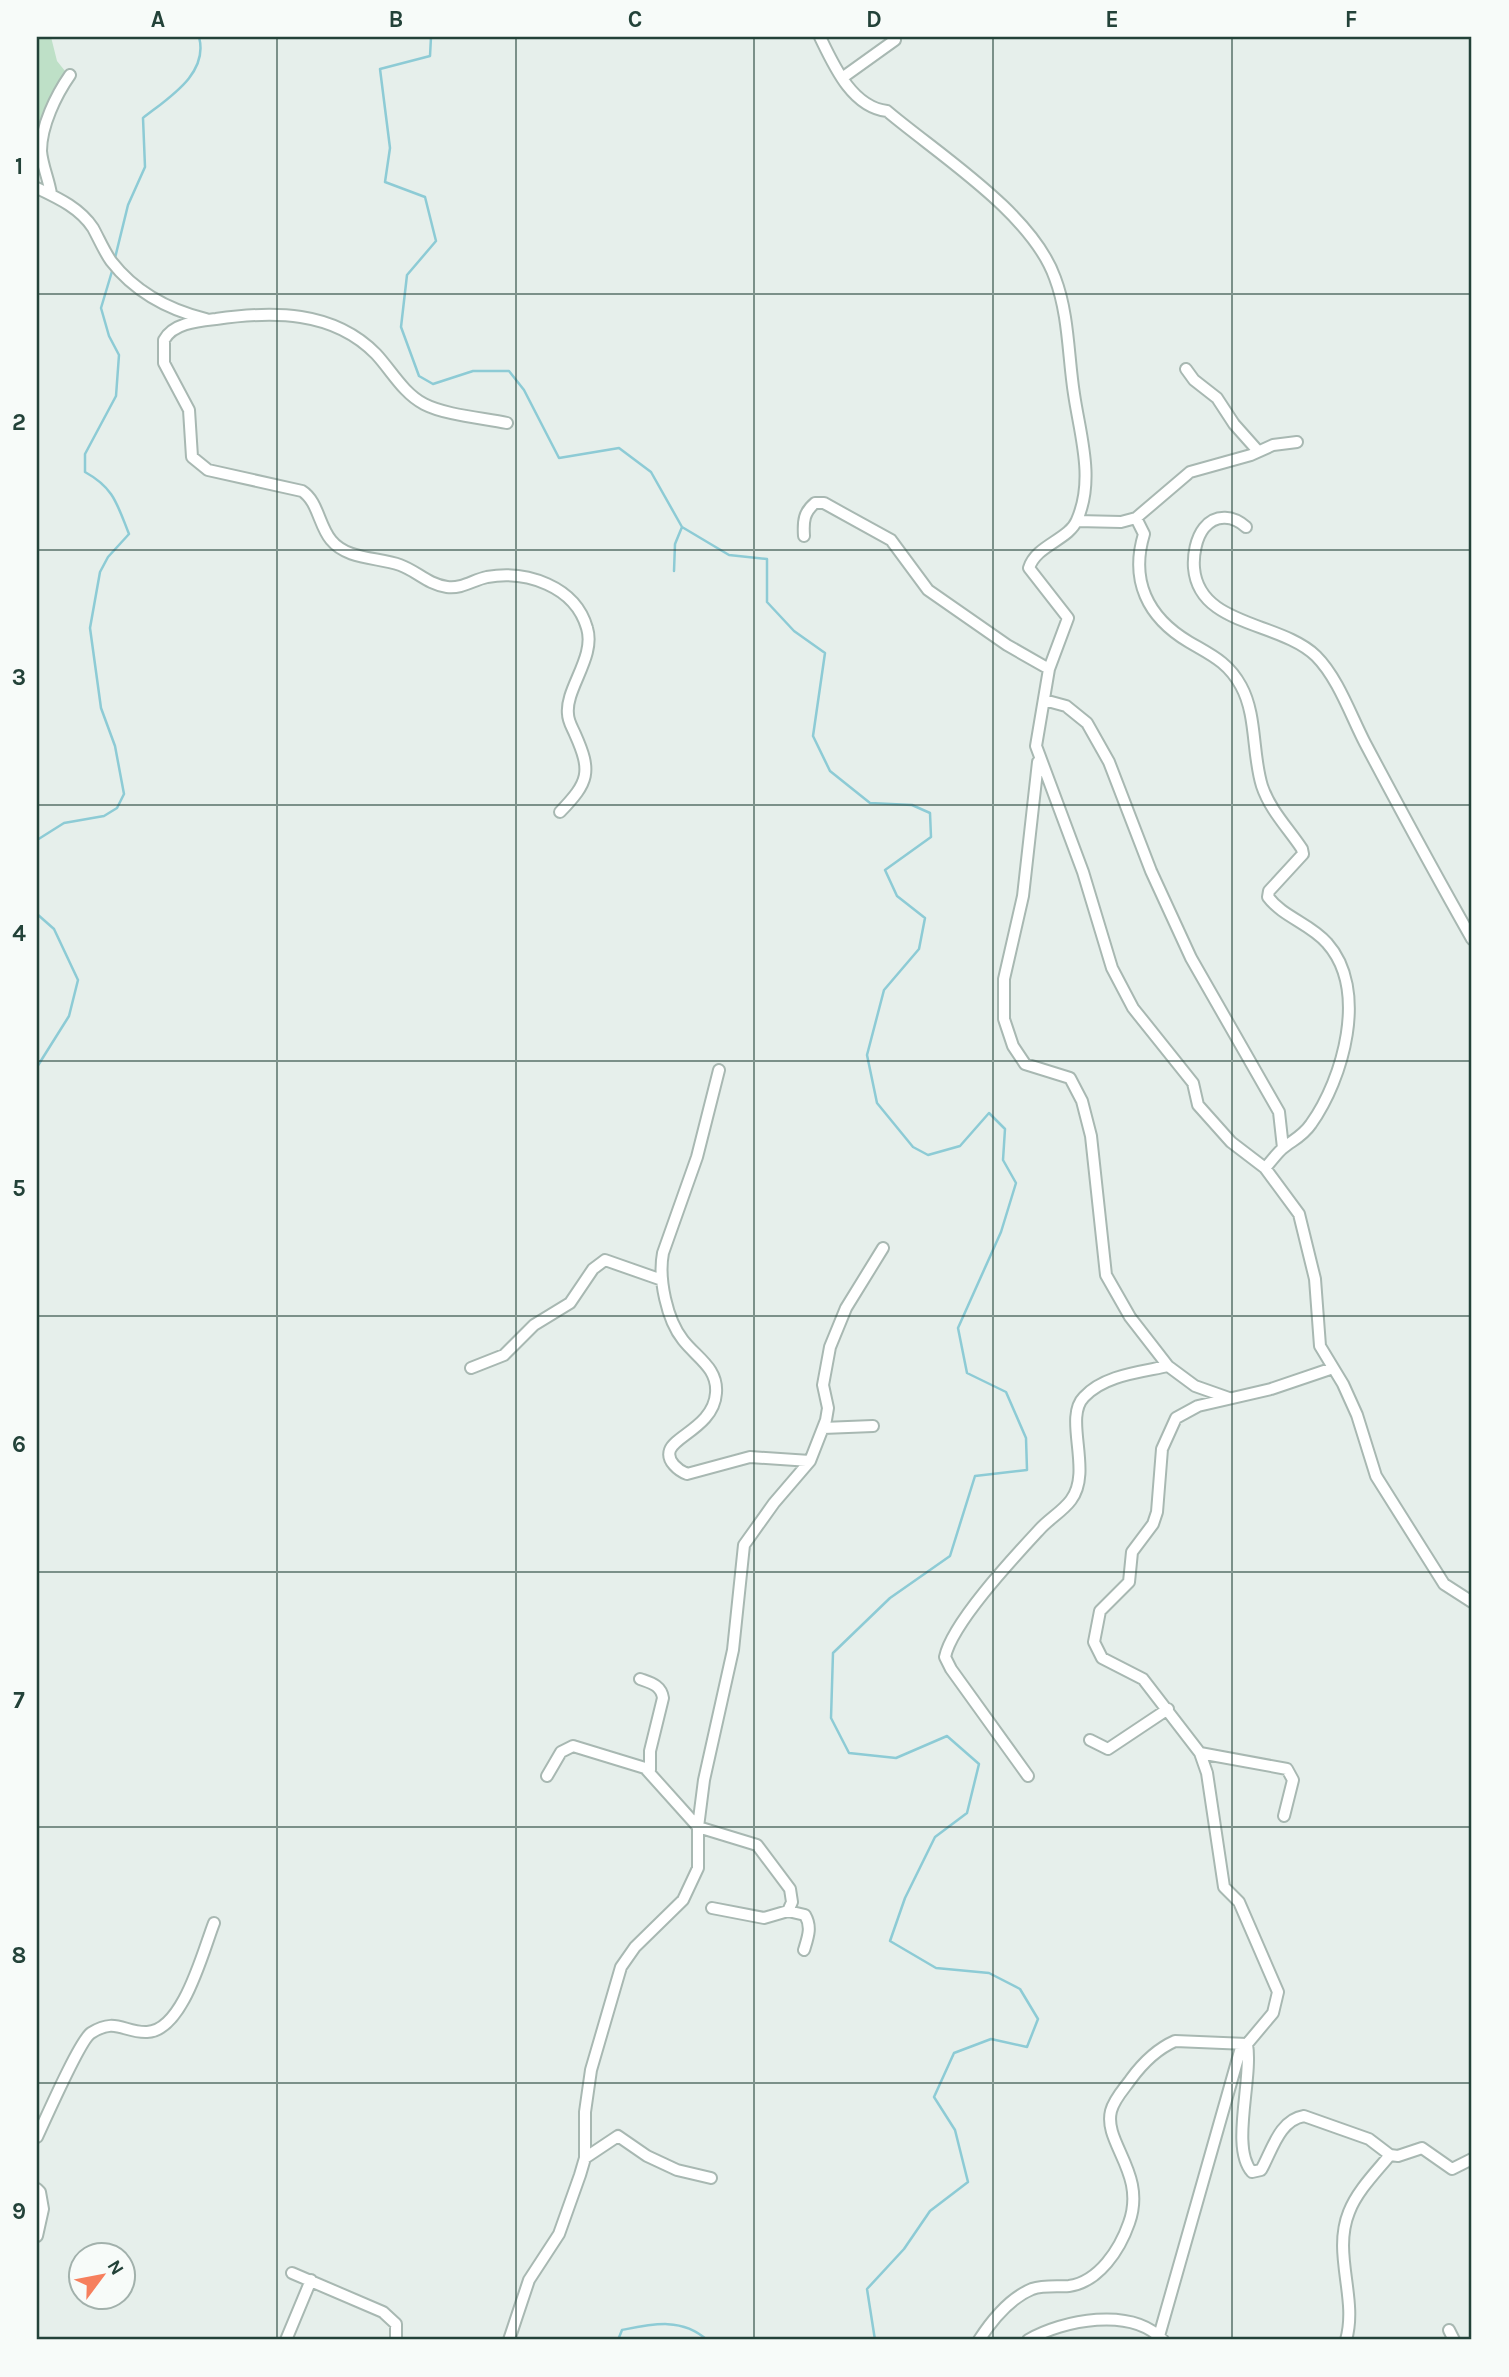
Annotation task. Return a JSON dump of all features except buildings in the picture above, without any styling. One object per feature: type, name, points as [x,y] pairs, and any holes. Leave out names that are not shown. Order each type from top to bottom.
[{"type":"street","points":[[820,37],[842,78],[867,107],[887,111],[1005,209],[1032,236],[1048,261],[1060,293],[1087,471],[1077,521],[1041,551],[1029,568],[1064,609],[1068,618],[1049,669],[1036,736],[1038,758],[1023,896],[1004,979],[1004,1019],[1013,1046],[1025,1064],[1070,1078],[1076,1088],[1091,1136],[1106,1275],[1130,1317],[1168,1366],[1195,1386],[1232,1399]]},
{"type":"street","points":[[842,78],[895,40]]},
{"type":"street","points":[[51,194],[41,150],[47,123],[61,88],[70,75]]},
{"type":"street","points":[[37,188],[84,216],[108,258],[142,290],[169,308],[209,320]]},
{"type":"street","points":[[507,423],[427,405],[396,379],[360,340],[322,321],[269,313],[209,320],[172,329],[164,340],[162,356],[189,410],[190,449],[197,463],[208,470],[280,484],[307,494],[333,543],[353,555],[399,565],[421,579],[450,588],[499,575],[535,578],[555,588],[583,619],[589,643],[567,711],[583,752],[586,777],[581,789],[560,812]]},
{"type":"street","points":[[1186,369],[1194,380],[1214,396],[1258,452]]},
{"type":"street","points":[[1077,521],[1121,523],[1136,519],[1190,472],[1273,445],[1297,442]]},
{"type":"street","points":[[804,536],[803,522],[808,509],[815,503],[824,503],[873,529],[891,540],[928,590],[1007,645],[1049,669]]},
{"type":"street","points":[[1246,527],[1239,520],[1225,518],[1212,521],[1203,529],[1194,562],[1202,595],[1219,610],[1294,640],[1323,665],[1415,840],[1472,939]]},
{"type":"street","points":[[1136,519],[1144,534],[1137,557],[1142,591],[1169,627],[1220,659],[1238,680],[1247,700],[1262,784],[1273,810],[1303,851],[1269,891],[1269,898],[1325,940],[1337,959],[1347,987],[1346,1035],[1338,1068],[1310,1126],[1283,1148],[1265,1168]]},
{"type":"street","points":[[1044,700],[1062,704],[1077,715],[1093,732],[1104,750],[1151,871],[1191,958],[1279,1112],[1283,1148]]},
{"type":"street","points":[[1038,758],[1083,872],[1105,951],[1126,997],[1193,1083],[1198,1105],[1210,1121],[1231,1142],[1265,1168],[1301,1220],[1315,1279],[1318,1336],[1325,1357],[1357,1415],[1382,1488],[1444,1584],[1472,1602]]},
{"type":"street","points":[[719,1070],[697,1157],[663,1253],[662,1280],[680,1336],[711,1370],[716,1388],[714,1403],[704,1419],[670,1449],[675,1466],[691,1474],[750,1457],[810,1461]]},
{"type":"street","points":[[509,2340],[529,2280],[559,2234],[585,2158],[584,2112],[591,2070],[614,1985],[635,1947],[663,1922],[691,1887],[698,1868],[698,1827],[704,1780],[733,1650],[742,1551],[774,1503],[810,1461],[828,1408],[822,1385],[830,1347],[846,1308],[883,1248]]},
{"type":"street","points":[[471,1368],[504,1355],[534,1325],[570,1303],[593,1269],[605,1260],[662,1280]]},
{"type":"street","points":[[1028,1776],[951,1669],[945,1657],[946,1650],[964,1620],[1040,1528],[1073,1499],[1081,1452],[1076,1413],[1083,1397],[1116,1378],[1168,1366]]},
{"type":"street","points":[[1028,2340],[1056,2327],[1092,2321],[1128,2323],[1161,2338],[1245,2044],[1273,2013],[1278,1992],[1239,1902],[1224,1887],[1207,1773],[1200,1753],[1143,1679],[1102,1658],[1096,1647],[1094,1630],[1102,1608],[1129,1583],[1132,1552],[1156,1517],[1160,1460],[1173,1422],[1187,1410],[1333,1368]]},
{"type":"street","points":[[823,1428],[873,1426]]},
{"type":"street","points":[[640,1679],[654,1684],[662,1691],[663,1698],[650,1751],[650,1770]]},
{"type":"street","points":[[1090,1740],[1108,1749],[1168,1709]]},
{"type":"street","points":[[547,1776],[561,1752],[573,1746],[650,1770],[698,1827],[749,1841],[761,1849],[790,1889],[792,1902],[788,1911]]},
{"type":"street","points":[[1200,1753],[1287,1769],[1293,1780],[1284,1816]]},
{"type":"street","points":[[712,1908],[764,1918],[788,1911],[805,1914],[810,1930],[804,1950]]},
{"type":"street","points":[[37,2137],[88,2034],[111,2024],[148,2032],[171,2021],[187,1996],[214,1923]]},
{"type":"street","points":[[979,2340],[997,2316],[1020,2296],[1042,2287],[1081,2283],[1112,2257],[1129,2223],[1134,2196],[1133,2183],[1112,2128],[1111,2112],[1137,2071],[1164,2046],[1179,2040],[1245,2044]]},
{"type":"street","points":[[1245,2044],[1250,2067],[1242,2147],[1250,2171],[1261,2171],[1285,2127],[1295,2118],[1304,2116],[1362,2136],[1390,2155]]},
{"type":"street","points":[[585,2158],[618,2136],[635,2149],[677,2170],[711,2178]]},
{"type":"street","points":[[1346,2340],[1351,2309],[1344,2269],[1346,2219],[1352,2206],[1390,2155],[1422,2148],[1451,2169],[1472,2159]]},
{"type":"street","points":[[37,2189],[43,2209],[37,2236]]},
{"type":"street","points":[[292,2273],[391,2317],[397,2330],[396,2340]]},
{"type":"street","points":[[286,2340],[312,2280]]},
{"type":"green space","points":[[37,37],[51,37],[57,61],[65,71],[50,104],[37,153]]},
{"type":"waterway","points":[[115,258],[128,205],[145,167],[143,118],[174,93],[192,74],[198,62],[199,37]]},
{"type":"waterway","points":[[431,37],[430,56],[380,69],[390,148],[385,182],[425,197],[436,241],[407,275],[401,327],[419,376],[433,384],[473,371],[509,371],[524,390],[559,458],[619,448],[651,472],[682,527],[675,544],[674,571]]},
{"type":"waterway","points":[[37,840],[64,823],[104,816],[117,808],[124,794],[115,746],[101,708],[90,628],[100,572],[108,557],[129,534],[109,491],[85,472],[85,454],[116,396],[119,355],[109,336],[101,308],[113,268]]},
{"type":"waterway","points":[[682,527],[729,555],[767,559],[767,602],[794,631],[825,653],[813,736],[830,771],[870,803],[912,805],[930,813],[931,837],[885,870],[897,896],[925,918],[919,949],[884,990],[867,1055],[877,1103],[913,1147],[928,1155],[960,1146],[989,1113],[1005,1129],[1003,1160],[1016,1183],[1001,1232],[958,1328],[967,1373],[1006,1392],[1026,1438],[1027,1470],[975,1476],[950,1556],[890,1598],[833,1653],[831,1718],[849,1753],[896,1758],[947,1736],[979,1764],[967,1813],[935,1837],[905,1898],[890,1941],[936,1968],[989,1973],[1020,1989],[1038,2019],[1027,2047],[991,2039],[954,2053],[934,2097],[955,2130],[968,2182],[930,2211],[904,2249],[867,2289],[875,2340]]},
{"type":"waterway","points":[[37,914],[54,929],[78,980],[69,1016],[37,1067]]},
{"type":"waterway","points":[[618,2340],[622,2330],[666,2324],[687,2328],[707,2340]]}]
